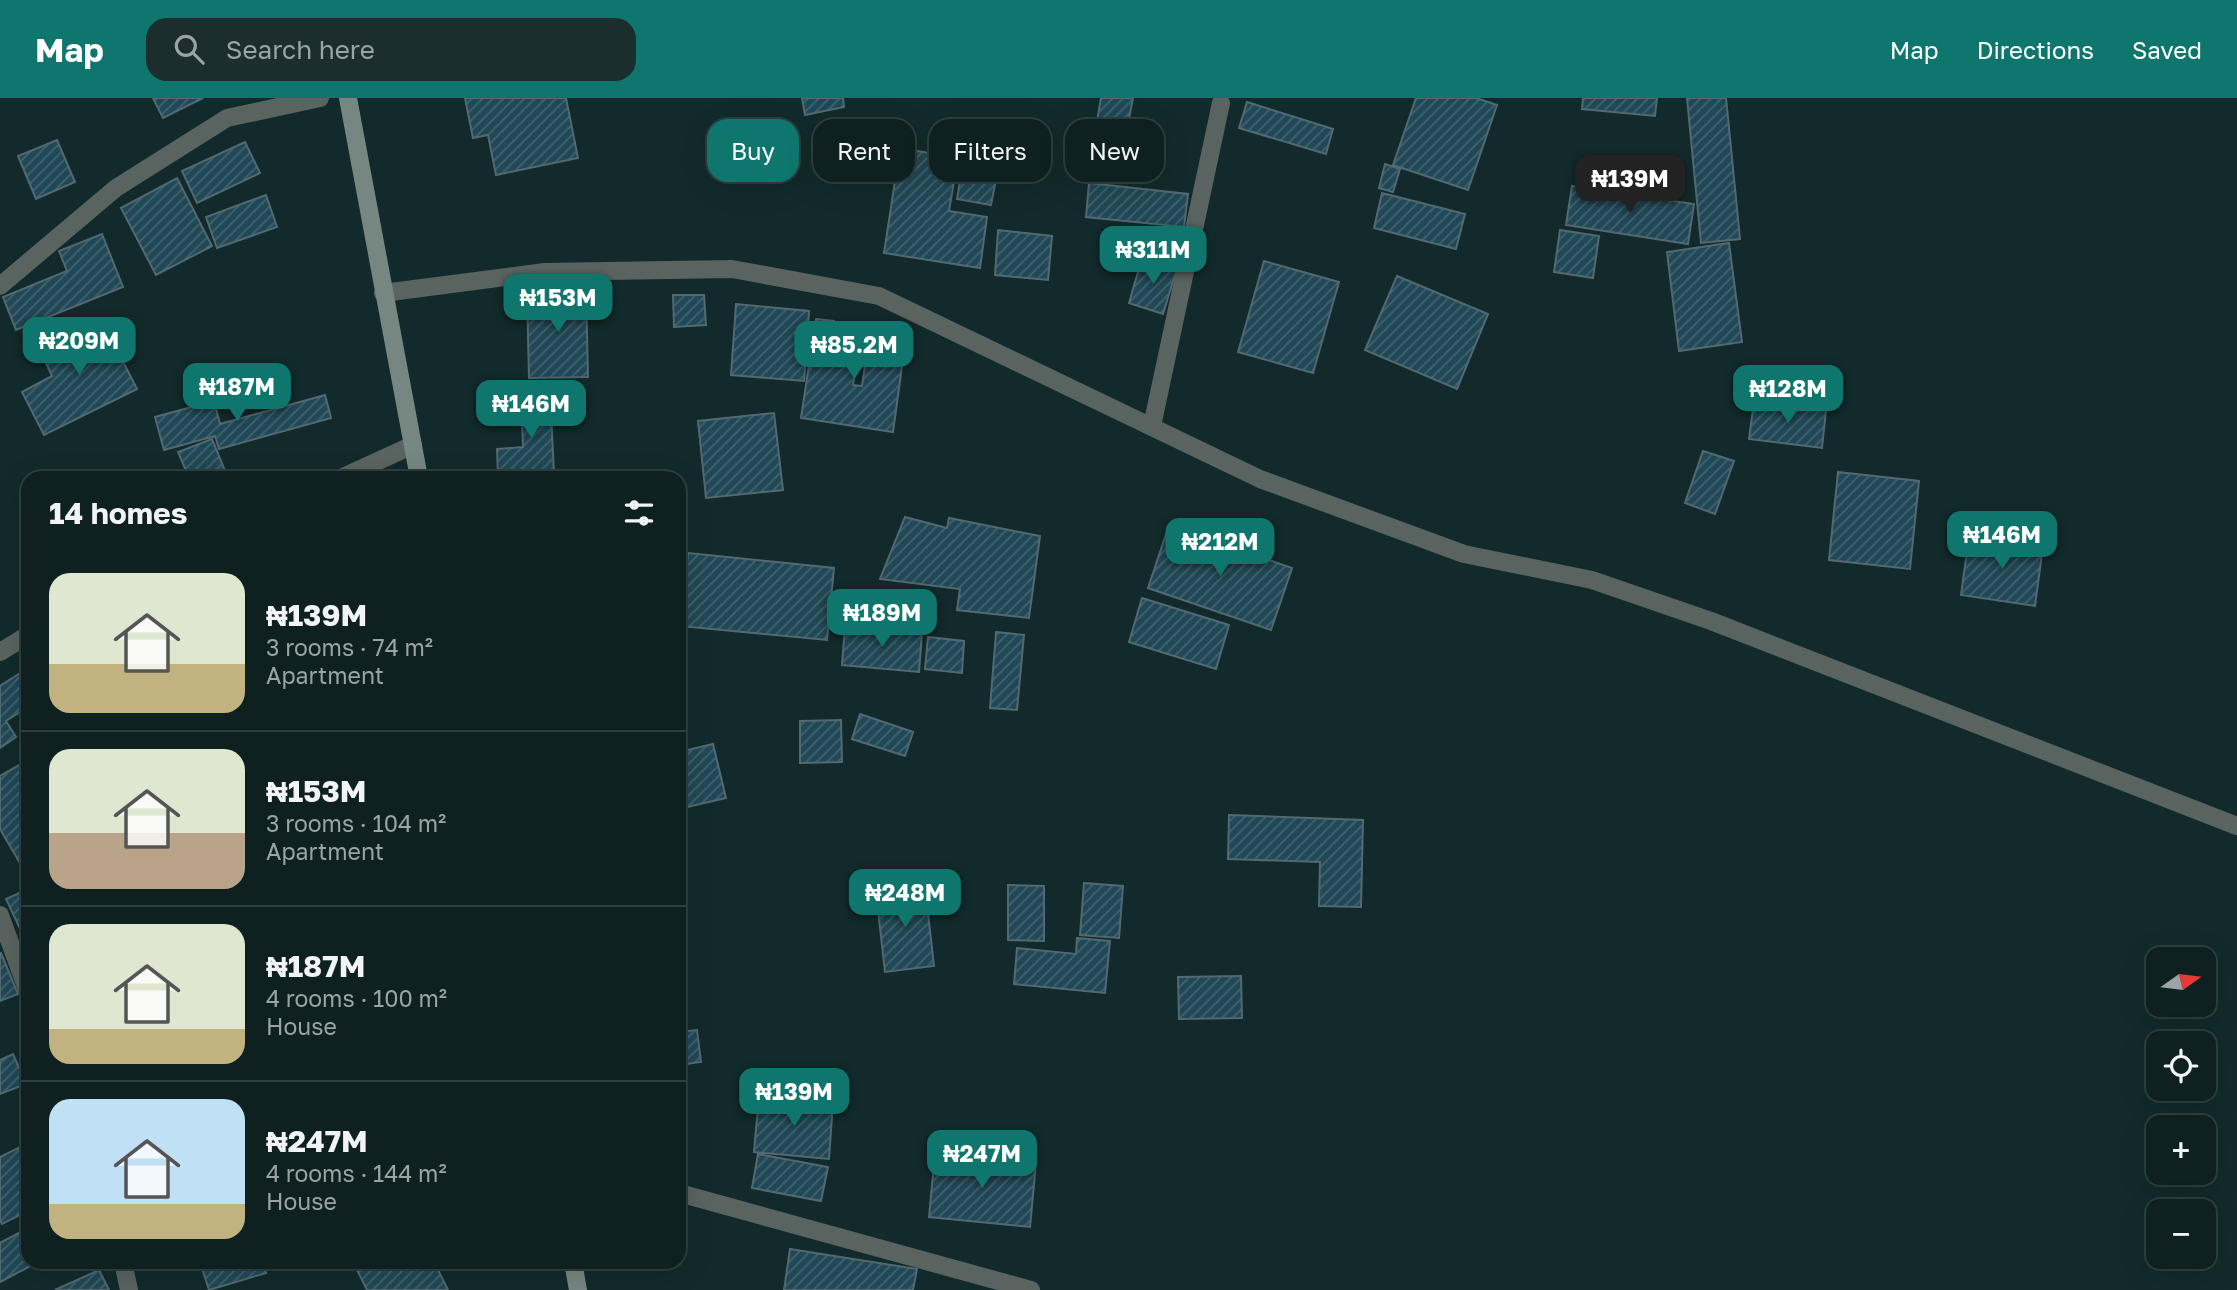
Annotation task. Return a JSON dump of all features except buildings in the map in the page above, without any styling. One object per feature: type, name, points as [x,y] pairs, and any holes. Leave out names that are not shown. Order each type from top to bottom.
[{"type":"main road","points":[[348,98],[418,471]]},
{"type":"main road","points":[[574,1269],[579,1290]]},
{"type":"street","points":[[0,286],[117,188],[227,118],[320,98]]},
{"type":"street","points":[[1152,426],[1221,103]]},
{"type":"street","points":[[383,293],[545,272],[732,269],[879,296],[1259,479],[1464,554],[1592,580],[1711,621],[2237,826]]},
{"type":"street","points":[[356,471],[413,445]]},
{"type":"street","points":[[0,652],[21,639]]},
{"type":"street","points":[[0,915],[21,973]]},
{"type":"street","points":[[686,1195],[1031,1290]]},
{"type":"street","points":[[124,1269],[129,1290]]}]
